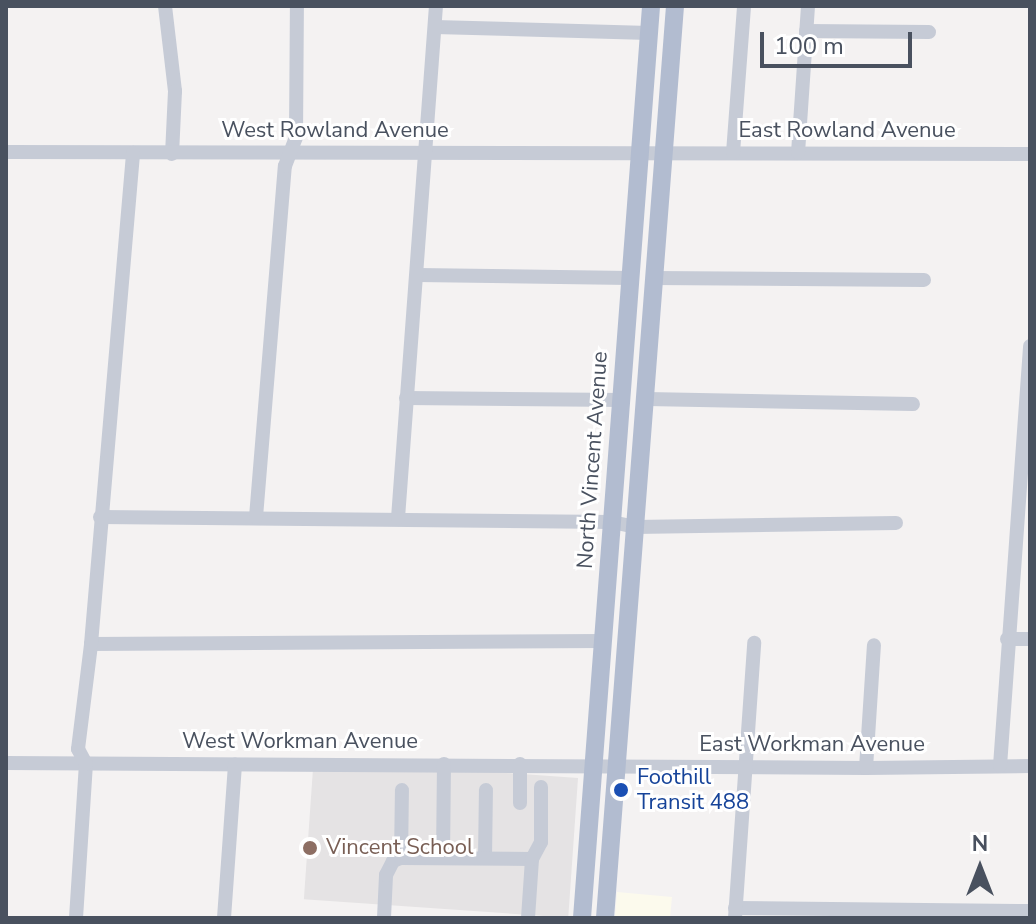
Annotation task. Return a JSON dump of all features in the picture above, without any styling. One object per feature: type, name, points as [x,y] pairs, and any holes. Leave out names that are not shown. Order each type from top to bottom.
[{"type":"main road","name":"North Vincent Avenue","points":[[582,918],[651,6]]},
{"type":"main road","points":[[605,918],[614,764],[647,399],[675,6]]},
{"type":"street","points":[[165,6],[166,34],[174,69],[172,154]]},
{"type":"street","points":[[256,517],[285,166],[296,137],[297,6]]},
{"type":"street","points":[[398,518],[436,6]]},
{"type":"street","points":[[733,153],[744,6]]},
{"type":"street","points":[[798,153],[808,6]]},
{"type":"street","points":[[435,27],[649,33]]},
{"type":"street","points":[[806,31],[929,32]]},
{"type":"street","name":"West Rowland Avenue","points":[[6,152],[425,154],[664,151]]},
{"type":"street","name":"East Rowland Avenue","points":[[664,151],[1030,154]]},
{"type":"street","points":[[76,918],[86,764],[78,749],[91,644],[133,153]]},
{"type":"street","points":[[418,275],[629,278]]},
{"type":"street","points":[[654,278],[924,280]]},
{"type":"street","points":[[1000,766],[1030,346]]},
{"type":"street","points":[[406,398],[623,400]]},
{"type":"street","points":[[647,399],[913,404]]},
{"type":"street","points":[[100,517],[398,518],[612,522],[635,527],[896,523]]},
{"type":"street","points":[[1007,639],[1030,639]]},
{"type":"street","points":[[91,644],[602,641]]},
{"type":"street","points":[[754,643],[735,913],[1030,911]]},
{"type":"street","points":[[866,768],[874,645]]},
{"type":"street","name":"West Workman Avenue","points":[[6,763],[594,764]]},
{"type":"street","points":[[224,918],[235,764]]},
{"type":"street","points":[[443,858],[444,764]]},
{"type":"street","points":[[520,764],[520,803]]},
{"type":"street","name":"East Workman Avenue","points":[[594,764],[866,768],[1030,766]]},
{"type":"street","points":[[528,918],[532,859],[541,842],[541,787]]},
{"type":"street","points":[[401,858],[402,790]]},
{"type":"street","points":[[485,858],[486,790]]},
{"type":"street","points":[[384,918],[386,875],[393,861],[401,858],[532,859]]},
{"type":"shaded area","points":[[314,760],[578,778],[568,918],[304,899]]},
{"type":"shaded area","points":[[617,892],[672,897],[670,918],[615,918]]},
{"type":"place","name":"Foothill Transit 488","points":[[621,790]]},
{"type":"place","name":"Vincent School","points":[[310,848]]}]
